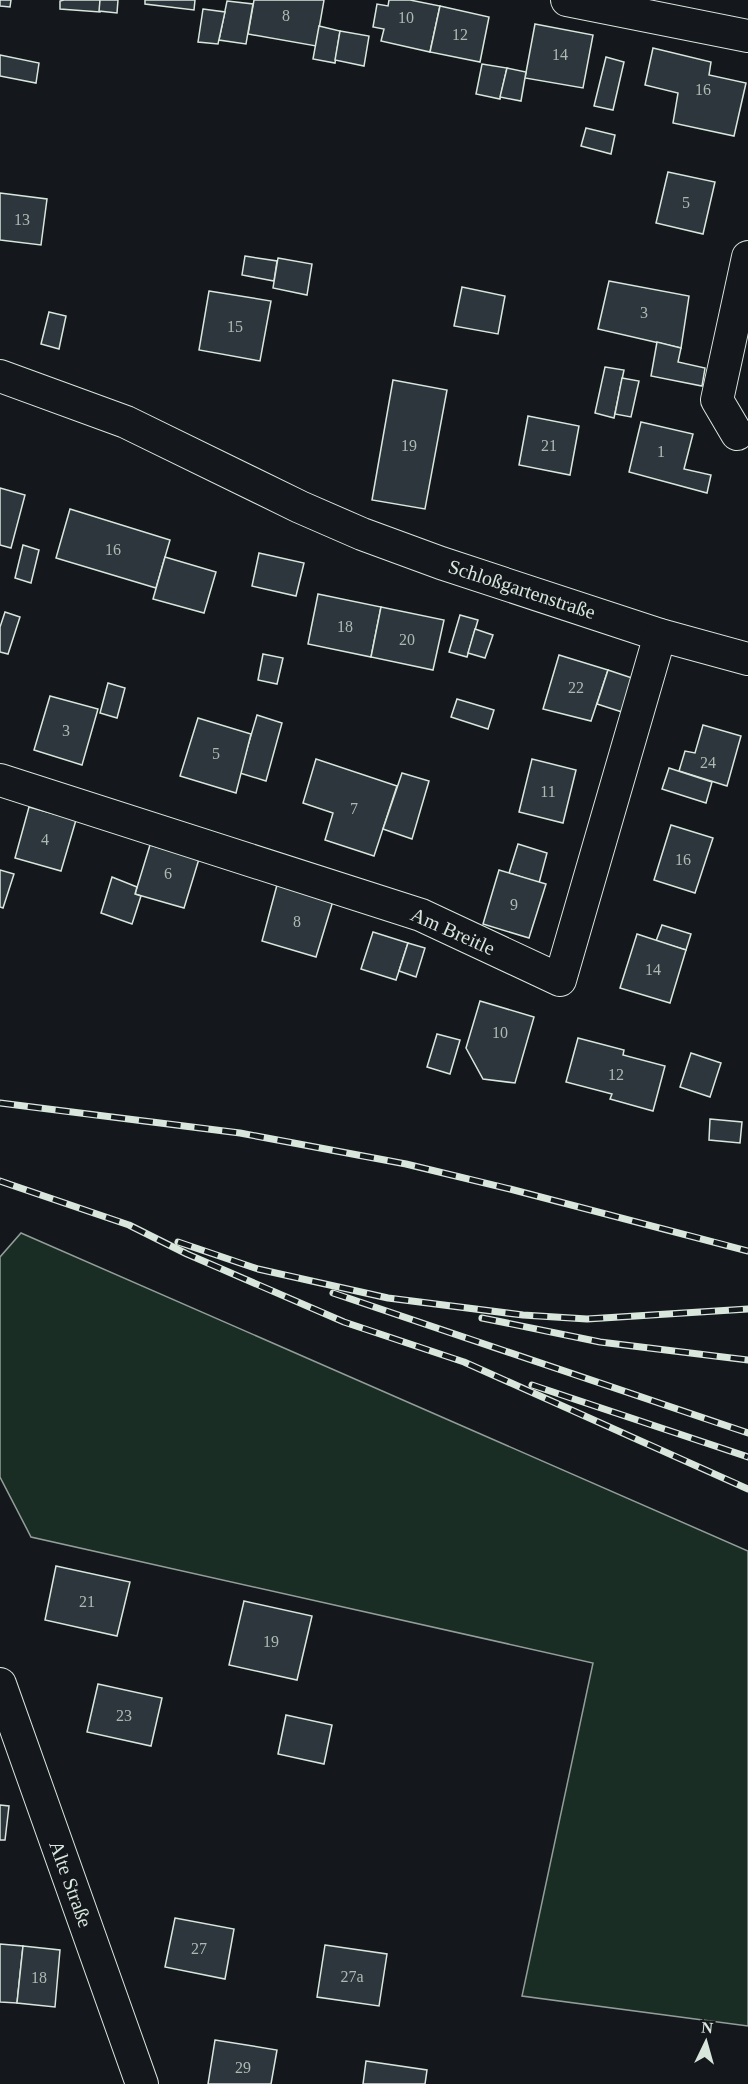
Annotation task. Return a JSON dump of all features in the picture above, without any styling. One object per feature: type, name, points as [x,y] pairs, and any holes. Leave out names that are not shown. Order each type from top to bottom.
[{"type":"street","points":[[567,0],[748,36]]},
{"type":"street","points":[[737,434],[717,400],[748,257]]},
{"type":"street","name":"Schloßgartenstraße","points":[[0,376],[126,422],[300,507],[356,531],[441,563],[660,635],[748,659]]},
{"type":"street","name":"Am Breitle","points":[[0,780],[421,915],[560,980],[660,635]]},
{"type":"street","name":"Alte Straße","points":[[0,1684],[142,2084]]},
{"type":"green space","points":[[21,1233],[748,1551],[748,2026],[522,1996],[593,1663],[31,1537],[0,1477],[0,1257]]},
{"type":"building","points":[[0,0],[11,0],[10,7],[0,6]]},
{"type":"building","points":[[100,0],[100,12],[60,9],[60,1]]},
{"type":"building","points":[[100,0],[118,0],[117,13],[99,11]]},
{"type":"building","points":[[145,0],[195,0],[194,10],[145,4]]},
{"type":"building","points":[[254,0],[324,0],[316,46],[248,34]]},
{"type":"building","points":[[389,0],[410,0],[440,6],[430,52],[381,41],[384,29],[373,27],[377,4],[388,6]]},
{"type":"building","points":[[227,1],[253,4],[246,44],[219,40]]},
{"type":"building","points":[[440,6],[489,17],[480,62],[430,52]]},
{"type":"building","points":[[203,9],[225,12],[218,44],[198,42]]},
{"type":"building","points":[[535,24],[593,35],[583,88],[525,78]]},
{"type":"building","points":[[319,26],[340,31],[335,63],[313,59]]},
{"type":"building","points":[[340,31],[369,36],[364,66],[335,60]]},
{"type":"building","points":[[653,48],[711,62],[709,75],[746,83],[734,136],[673,123],[678,93],[645,85]]},
{"type":"building","points":[[0,55],[39,63],[36,83],[0,76]]},
{"type":"building","points":[[606,57],[624,62],[613,110],[594,106]]},
{"type":"building","points":[[482,64],[507,68],[500,99],[476,94]]},
{"type":"building","points":[[507,68],[526,72],[521,101],[500,97]]},
{"type":"building","points":[[586,128],[615,135],[611,154],[581,146]]},
{"type":"building","points":[[668,172],[715,182],[703,234],[656,223]]},
{"type":"building","points":[[0,193],[47,199],[41,245],[0,240]]},
{"type":"building","points":[[245,256],[277,261],[274,281],[242,275]]},
{"type":"building","points":[[278,258],[312,264],[307,295],[273,288]]},
{"type":"building","points":[[609,281],[689,296],[681,348],[598,329]]},
{"type":"building","points":[[462,287],[505,296],[498,334],[454,326]]},
{"type":"building","points":[[209,291],[271,301],[260,361],[199,350]]},
{"type":"building","points":[[49,312],[66,316],[59,349],[41,344]]},
{"type":"building","points":[[657,342],[681,348],[678,362],[705,368],[702,386],[651,376]]},
{"type":"building","points":[[605,367],[624,370],[614,418],[595,413]]},
{"type":"building","points":[[622,378],[639,381],[631,417],[615,414]]},
{"type":"building","points":[[393,380],[447,390],[425,509],[372,500]]},
{"type":"building","points":[[528,416],[579,426],[570,475],[519,465]]},
{"type":"building","points":[[641,422],[693,434],[684,469],[711,475],[707,493],[629,472]]},
{"type":"building","points":[[0,488],[25,495],[11,548],[0,545]]},
{"type":"building","points":[[70,509],[170,540],[156,588],[56,558]]},
{"type":"building","points":[[23,545],[39,550],[31,583],[15,578]]},
{"type":"building","points":[[259,553],[304,563],[296,596],[252,586]]},
{"type":"building","points":[[165,557],[216,572],[204,613],[153,599]]},
{"type":"building","points":[[318,594],[381,607],[371,657],[308,644]]},
{"type":"building","points":[[381,607],[444,620],[433,670],[371,657]]},
{"type":"building","points":[[5,612],[20,617],[8,654],[0,652],[0,627]]},
{"type":"building","points":[[460,615],[478,620],[467,657],[449,652]]},
{"type":"building","points":[[475,629],[493,635],[485,658],[468,653]]},
{"type":"building","points":[[263,654],[283,658],[277,684],[258,680]]},
{"type":"building","points":[[559,655],[608,670],[591,721],[543,709]]},
{"type":"building","points":[[608,670],[632,678],[622,712],[597,704]]},
{"type":"building","points":[[108,683],[125,688],[117,718],[100,713]]},
{"type":"building","points":[[50,696],[98,709],[82,765],[34,750]]},
{"type":"building","points":[[457,699],[494,710],[488,729],[451,717]]},
{"type":"building","points":[[257,715],[282,723],[266,781],[240,773]]},
{"type":"building","points":[[198,718],[251,734],[236,793],[180,776]]},
{"type":"building","points":[[703,725],[741,736],[727,786],[679,771],[685,751],[695,753]]},
{"type":"building","points":[[316,759],[397,786],[374,856],[325,840],[333,813],[303,803]]},
{"type":"building","points":[[532,759],[576,770],[563,823],[519,812]]},
{"type":"building","points":[[669,768],[712,782],[706,803],[662,789]]},
{"type":"building","points":[[402,773],[429,781],[412,839],[383,829]]},
{"type":"building","points":[[29,807],[76,820],[61,871],[15,858]]},
{"type":"building","points":[[671,825],[713,838],[695,893],[654,880]]},
{"type":"building","points":[[518,844],[547,853],[539,883],[509,873]]},
{"type":"building","points":[[150,845],[199,859],[184,908],[135,894]]},
{"type":"building","points":[[0,870],[14,874],[3,908],[0,907]]},
{"type":"building","points":[[499,870],[546,884],[529,938],[483,924]]},
{"type":"building","points":[[112,877],[137,887],[135,894],[141,896],[132,924],[101,913]]},
{"type":"building","points":[[277,885],[333,901],[316,957],[262,941]]},
{"type":"building","points":[[662,925],[691,934],[686,950],[656,941]]},
{"type":"building","points":[[373,932],[408,943],[396,980],[361,969]]},
{"type":"building","points":[[637,934],[686,950],[670,1003],[620,988]]},
{"type":"building","points":[[408,943],[425,948],[416,977],[399,971]]},
{"type":"building","points":[[480,1001],[534,1017],[515,1083],[483,1079],[466,1048]]},
{"type":"building","points":[[437,1034],[460,1040],[450,1074],[427,1067]]},
{"type":"building","points":[[578,1038],[624,1050],[623,1055],[665,1066],[653,1111],[610,1099],[612,1094],[566,1082]]},
{"type":"building","points":[[691,1053],[721,1063],[710,1097],[680,1087]]},
{"type":"building","points":[[710,1119],[742,1122],[740,1143],[709,1140]]},
{"type":"building","points":[[56,1566],[130,1582],[117,1636],[45,1620]]},
{"type":"building","points":[[244,1601],[312,1616],[297,1680],[229,1665]]},
{"type":"building","points":[[98,1684],[162,1698],[151,1746],[87,1732]]},
{"type":"building","points":[[286,1715],[332,1725],[324,1764],[278,1754]]},
{"type":"building","points":[[0,1805],[9,1806],[5,1840],[0,1840]]},
{"type":"building","points":[[175,1918],[234,1929],[225,1979],[165,1967]]},
{"type":"building","points":[[0,1944],[23,1946],[17,2003],[0,2002]]},
{"type":"building","points":[[325,1945],[387,1954],[379,2006],[317,1997]]},
{"type":"building","points":[[23,1946],[60,1950],[55,2007],[17,2003]]},
{"type":"building","points":[[215,2040],[277,2050],[271,2084],[208,2084]]},
{"type":"building","points":[[366,2061],[427,2070],[425,2084],[363,2084]]},
{"type":"railway","points":[[0,1103],[240,1133],[406,1164],[748,1251]]},
{"type":"railway","points":[[0,1181],[129,1225],[187,1254],[344,1322],[464,1362],[748,1489]]},
{"type":"railway","points":[[178,1242],[258,1269],[388,1298],[523,1315],[587,1319],[748,1309]]},
{"type":"railway","points":[[333,1293],[748,1433]]},
{"type":"railway","points":[[482,1318],[600,1342],[748,1360]]},
{"type":"railway","points":[[532,1385],[748,1457]]}]
